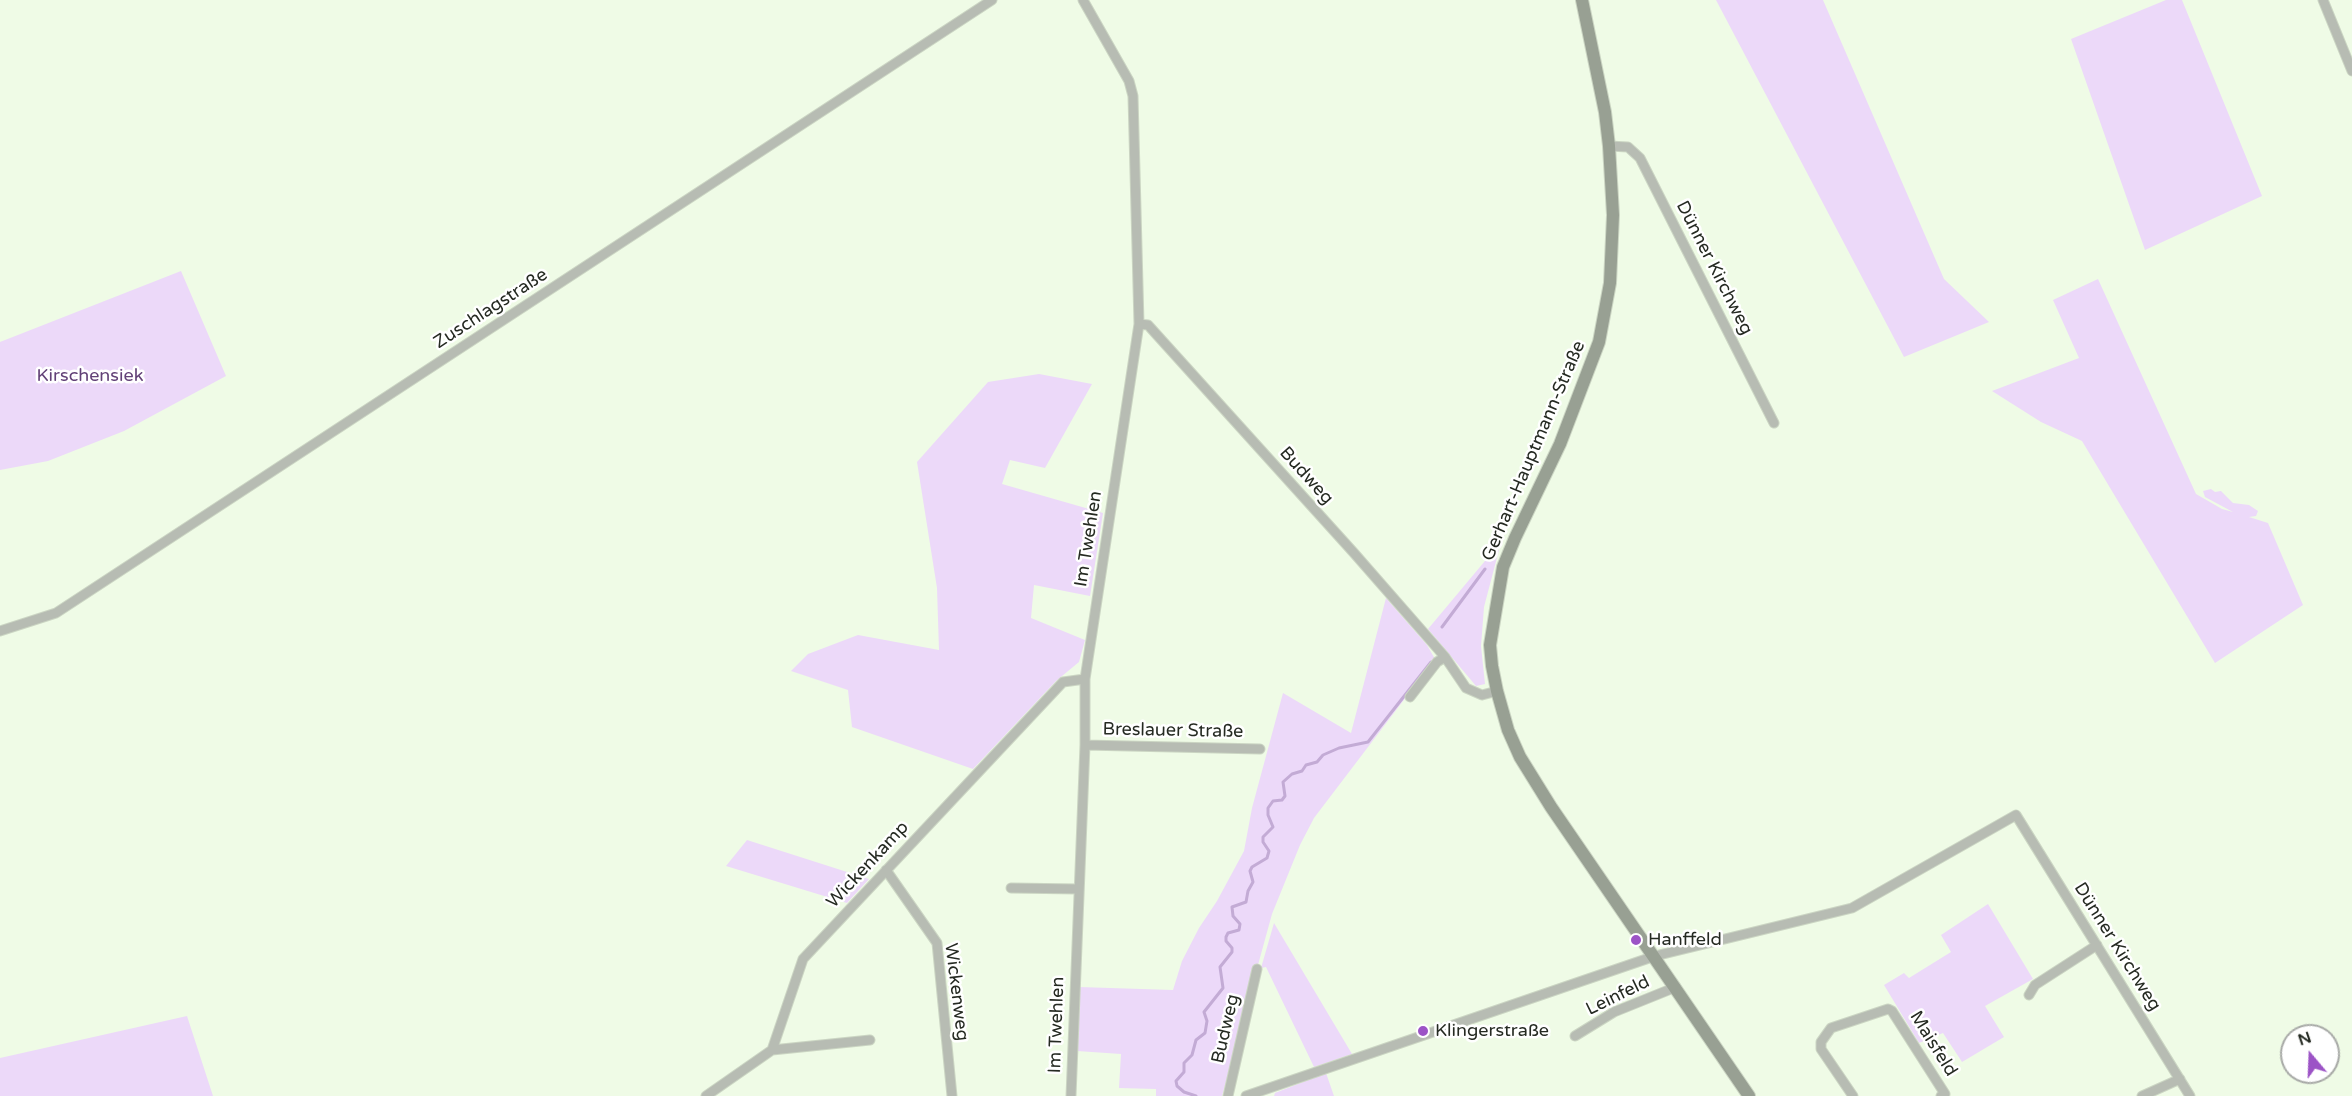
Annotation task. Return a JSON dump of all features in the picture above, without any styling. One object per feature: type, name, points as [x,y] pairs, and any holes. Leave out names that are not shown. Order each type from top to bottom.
[{"type":"street","name":"Zuschlagstraße","points":[[0,631],[56,613],[992,0]]},
{"type":"street","name":"Im Twehlen","points":[[1071,1096],[1085,745],[1085,679],[1139,324],[1133,96],[1129,81],[1083,0]]},
{"type":"street","name":"Gerhart-Hauptmann-Straße","points":[[1582,0],[1605,112],[1609,146],[1612,215],[1610,283],[1599,342],[1560,444],[1503,567],[1490,645],[1497,691],[1508,730],[1520,757],[1551,807],[1655,956],[1747,1095]]},
{"type":"street","points":[[2323,0],[2331,25],[2352,71]]},
{"type":"street","name":"Dünner Kirchweg","points":[[1609,146],[1628,147],[1640,158],[1774,423]]},
{"type":"street","name":"Budweg","points":[[1139,324],[1148,325],[1445,657],[1466,688],[1482,695],[1497,691]]},
{"type":"street","points":[[1410,697],[1437,662],[1445,657]]},
{"type":"street","name":"Wickenkamp","points":[[772,1050],[803,959],[1063,681],[1085,679]]},
{"type":"street","name":"Breslauer Straße","points":[[1085,745],[1260,750]]},
{"type":"street","name":"Dünner Kirchweg","points":[[1655,956],[1852,908],[2016,815],[2190,1096]]},
{"type":"street","name":"Wickenweg","points":[[886,870],[937,943],[952,1096]]},
{"type":"street","points":[[1011,888],[1079,889]]},
{"type":"street","points":[[2029,995],[2035,985],[2097,945]]},
{"type":"street","points":[[1246,1096],[1261,1094],[1655,956]]},
{"type":"street","name":"Budweg","points":[[1228,1096],[1257,969]]},
{"type":"street","name":"Leinfeld","points":[[1575,1036],[1614,1012],[1676,987]]},
{"type":"street","name":"Maisfeld","points":[[1853,1096],[1821,1049],[1821,1042],[1830,1028],[1888,1009],[1892,1011],[1945,1094],[1941,1096]]},
{"type":"street","points":[[706,1096],[772,1050],[870,1040]]},
{"type":"street","points":[[2142,1096],[2180,1079]]},
{"type":"green space","points":[[1716,0],[1823,0],[1944,279],[1989,322],[1904,357]]},
{"type":"green space","points":[[2166,0],[2182,0],[2262,196],[2145,250],[2071,39]]},
{"type":"green space","name":"Kirschensiek","points":[[181,271],[226,376],[124,431],[48,461],[0,470],[0,342]]},
{"type":"green space","points":[[2098,279],[2196,494],[2222,509],[2233,512],[2205,497],[2203,491],[2211,489],[2215,492],[2221,491],[2233,503],[2249,505],[2258,511],[2256,516],[2249,517],[2268,523],[2303,605],[2215,663],[2082,441],[2041,422],[1992,391],[2079,358],[2053,300]]},
{"type":"green space","points":[[1039,374],[1092,384],[1045,468],[1010,460],[1002,484],[1103,513],[1090,596],[1034,585],[1031,618],[1085,640],[1079,662],[1056,681],[973,769],[852,727],[848,690],[791,671],[808,654],[858,635],[939,650],[937,588],[917,462],[988,382]]},
{"type":"green space","points":[[1495,549],[1499,550],[1484,607],[1481,646],[1485,684],[1476,686],[1428,629]]},
{"type":"green space","points":[[1386,598],[1427,645],[1435,659],[1314,818],[1300,845],[1272,914],[1222,1096],[1156,1096],[1156,1089],[1119,1088],[1121,1054],[1077,1051],[1079,987],[1173,990],[1182,961],[1244,851],[1252,808],[1283,693],[1351,733]]},
{"type":"green space","points":[[747,840],[869,879],[847,903],[726,866]]},
{"type":"green space","points":[[1988,904],[2033,979],[1985,1006],[2004,1037],[1962,1062],[1943,1033],[1919,1043],[1884,985],[1904,973],[1909,978],[1951,952],[1941,935]]},
{"type":"green space","points":[[1274,923],[1352,1054],[1314,1067],[1266,967],[1261,968]]},
{"type":"green space","points":[[187,1016],[213,1096],[0,1096],[0,1058]]},
{"type":"green space","points":[[1326,1073],[1334,1096],[1274,1096],[1275,1093]]},
{"type":"waterway","points":[[1442,627],[1485,569]]},
{"type":"waterway","points":[[1196,1096],[1184,1092],[1177,1086],[1176,1081],[1184,1072],[1184,1063],[1192,1055],[1196,1040],[1205,1033],[1207,1021],[1204,1012],[1223,988],[1220,967],[1232,952],[1226,937],[1228,933],[1239,930],[1240,924],[1233,916],[1232,907],[1246,902],[1253,882],[1250,871],[1252,867],[1267,858],[1269,851],[1263,842],[1263,837],[1273,827],[1268,808],[1273,801],[1282,800],[1285,796],[1283,782],[1292,774],[1302,771],[1306,765],[1317,762],[1323,755],[1339,748],[1368,742],[1431,662]]},
{"type":"place","name":"Hanffeld","points":[[1636,940]]},
{"type":"place","name":"Klingerstraße","points":[[1423,1031]]}]
